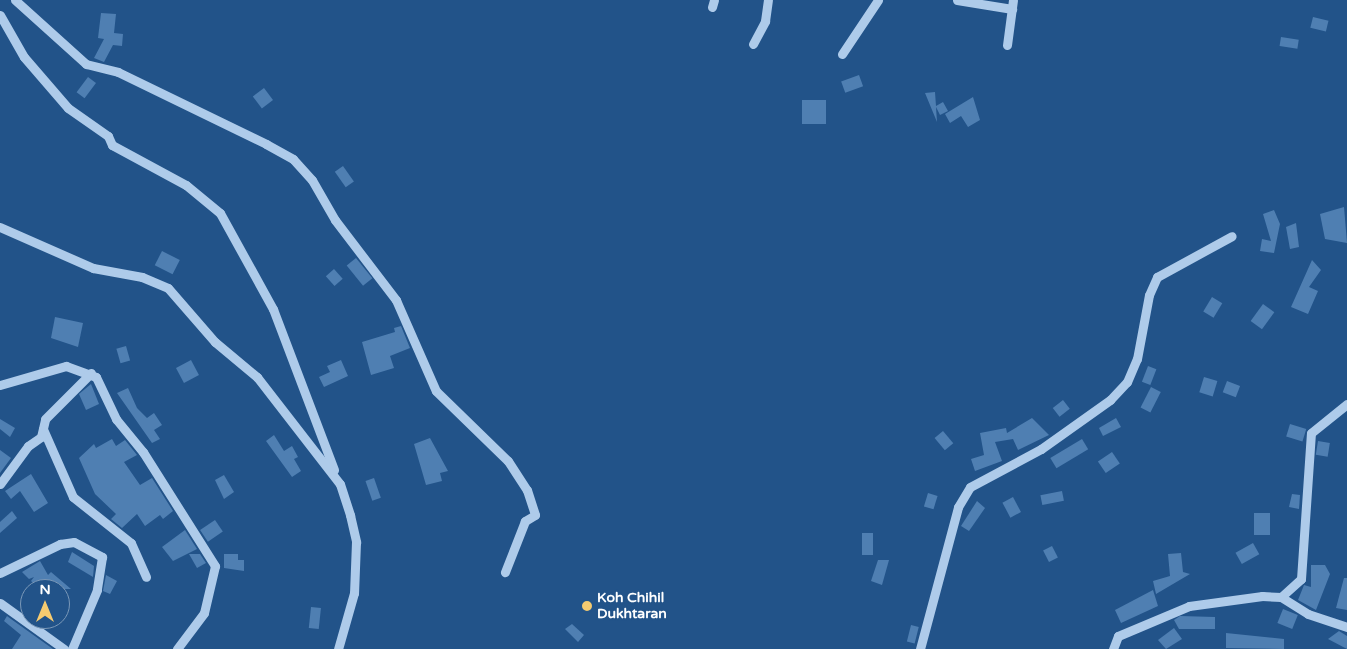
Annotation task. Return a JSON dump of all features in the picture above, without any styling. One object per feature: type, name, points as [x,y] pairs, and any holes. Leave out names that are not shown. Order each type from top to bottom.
[{"type":"street","points":[[14,0],[86,64],[118,72],[266,144],[294,159],[312,180],[335,220],[396,300],[436,391],[508,461],[528,490],[535,515],[525,521],[504,572]]},
{"type":"street","points":[[753,44],[766,21],[768,0]]},
{"type":"street","points":[[842,54],[878,0]]},
{"type":"street","points":[[957,0],[1012,5],[1007,45]]},
{"type":"street","points":[[0,15],[24,57],[68,108],[108,136],[112,145],[186,185],[220,212],[274,309],[340,484],[356,542],[354,593],[342,649]]},
{"type":"street","points":[[0,227],[93,268],[142,276],[176,294],[215,342],[257,378],[340,484]]},
{"type":"street","points":[[920,649],[958,507],[970,487],[1041,449],[1110,400],[1127,382],[1137,359],[1149,296],[1157,276],[1232,236]]},
{"type":"street","points":[[0,385],[66,366],[90,373],[116,419],[148,460],[215,566],[204,613],[177,649]]},
{"type":"street","points":[[0,484],[28,446],[41,437],[45,419],[90,373]]},
{"type":"street","points":[[1113,649],[1118,636],[1189,606],[1282,597],[1301,579],[1311,433],[1347,404]]},
{"type":"street","points":[[43,429],[73,496],[131,543],[146,577]]},
{"type":"street","points":[[0,573],[60,544],[74,542],[102,557],[97,590],[72,649]]},
{"type":"street","points":[[1282,597],[1308,614],[1347,627]]},
{"type":"street","points":[[0,603],[64,649]]},
{"type":"street","points":[[338,649],[344,634]]},
{"type":"building","points":[[101,13],[116,14],[114,33],[123,34],[122,46],[113,45],[104,62],[94,58],[104,39],[98,38]]},
{"type":"building","points":[[1313,17],[1329,21],[1326,32],[1310,28]]},
{"type":"building","points":[[1281,37],[1299,40],[1297,49],[1280,46]]},
{"type":"building","points":[[859,75],[863,86],[845,93],[841,81]]},
{"type":"building","points":[[88,77],[96,83],[85,98],[77,92]]},
{"type":"building","points":[[264,88],[273,100],[262,108],[253,96]]},
{"type":"building","points":[[935,92],[936,106],[943,102],[948,111],[940,115],[936,107],[937,122],[925,93]]},
{"type":"building","points":[[973,97],[980,120],[968,127],[961,116],[950,123],[945,114]]},
{"type":"building","points":[[802,100],[826,100],[826,124],[802,124]]},
{"type":"building","points":[[343,166],[354,182],[346,187],[335,172]]},
{"type":"building","points":[[1344,207],[1347,243],[1325,239],[1320,214]]},
{"type":"building","points":[[1274,210],[1280,224],[1274,253],[1260,251],[1262,239],[1271,241],[1263,214]]},
{"type":"building","points":[[1296,223],[1299,247],[1290,249],[1286,227]]},
{"type":"building","points":[[162,251],[180,260],[173,274],[155,265]]},
{"type":"building","points":[[356,258],[372,278],[363,286],[347,266]]},
{"type":"building","points":[[1312,260],[1321,270],[1309,287],[1318,291],[1308,314],[1291,307]]},
{"type":"building","points":[[334,269],[343,279],[335,286],[326,276]]},
{"type":"building","points":[[1212,297],[1222,303],[1214,318],[1203,312]]},
{"type":"building","points":[[1263,304],[1274,312],[1262,329],[1251,321]]},
{"type":"building","points":[[55,317],[83,323],[78,347],[51,338]]},
{"type":"building","points":[[401,326],[410,348],[390,356],[394,368],[371,375],[362,342],[395,332],[394,328]]},
{"type":"building","points":[[126,346],[130,360],[121,363],[116,349]]},
{"type":"building","points":[[191,360],[199,375],[184,383],[176,368]]},
{"type":"building","points":[[341,360],[348,376],[324,387],[319,377],[330,372],[327,366]]},
{"type":"building","points":[[1148,366],[1156,369],[1150,385],[1142,382]]},
{"type":"building","points":[[1204,377],[1217,381],[1213,396],[1199,392]]},
{"type":"building","points":[[1227,381],[1240,386],[1236,397],[1223,392]]},
{"type":"building","points":[[91,384],[99,404],[86,410],[79,394]]},
{"type":"building","points":[[1151,387],[1161,392],[1150,412],[1141,407]]},
{"type":"building","points":[[128,388],[137,408],[147,418],[154,413],[162,425],[154,430],[160,439],[152,443],[117,393]]},
{"type":"building","points":[[1063,400],[1070,409],[1060,417],[1053,408]]},
{"type":"building","points":[[1032,418],[1049,435],[1018,450],[1013,439],[995,442],[1002,461],[975,471],[971,459],[984,455],[980,433],[1006,428],[1007,433]]},
{"type":"building","points":[[1116,418],[1121,427],[1103,436],[1099,428]]},
{"type":"building","points":[[0,419],[15,428],[10,437],[0,429]]},
{"type":"building","points":[[1290,424],[1306,429],[1302,441],[1286,436]]},
{"type":"building","points":[[943,431],[953,443],[945,450],[935,438]]},
{"type":"building","points":[[274,435],[284,451],[292,446],[298,457],[294,459],[301,471],[292,477],[266,441]]},
{"type":"building","points":[[430,438],[448,471],[440,473],[442,481],[426,485],[414,444]]},
{"type":"building","points":[[112,439],[116,446],[125,440],[137,455],[124,462],[140,485],[152,478],[173,511],[163,519],[160,515],[145,526],[137,514],[122,528],[111,519],[116,514],[95,494],[79,458],[94,444],[96,448]]},
{"type":"building","points":[[1082,439],[1088,449],[1056,468],[1050,458]]},
{"type":"building","points":[[1318,441],[1330,443],[1328,457],[1316,455]]},
{"type":"building","points":[[0,450],[11,458],[0,473]]},
{"type":"building","points":[[1112,452],[1120,464],[1106,473],[1098,462]]},
{"type":"building","points":[[31,474],[48,503],[34,512],[20,491],[11,499],[5,491]]},
{"type":"building","points":[[224,475],[234,492],[224,499],[215,480]]},
{"type":"building","points":[[374,478],[381,498],[372,501],[365,481]]},
{"type":"building","points":[[1062,491],[1064,501],[1042,505],[1040,495]]},
{"type":"building","points":[[928,493],[938,496],[933,509],[924,506]]},
{"type":"building","points":[[1292,494],[1300,495],[1299,509],[1289,507]]},
{"type":"building","points":[[1013,497],[1021,512],[1010,518],[1002,503]]},
{"type":"building","points":[[977,501],[985,508],[969,531],[961,526]]},
{"type":"building","points":[[12,511],[17,518],[0,533],[0,522]]},
{"type":"building","points":[[1254,513],[1270,513],[1270,535],[1254,535]]},
{"type":"building","points":[[215,520],[223,532],[208,542],[200,530]]},
{"type":"building","points":[[185,530],[197,549],[173,561],[162,547]]},
{"type":"building","points":[[862,533],[873,533],[873,555],[862,555]]},
{"type":"building","points":[[1253,543],[1259,554],[1242,564],[1236,553]]},
{"type":"building","points":[[1052,546],[1058,558],[1049,562],[1043,551]]},
{"type":"building","points":[[72,552],[94,566],[93,577],[68,562]]},
{"type":"building","points":[[1181,553],[1183,572],[1190,574],[1156,594],[1153,581],[1170,576],[1168,554]]},
{"type":"building","points":[[189,554],[200,554],[206,563],[197,568]]},
{"type":"building","points":[[224,554],[238,554],[238,560],[244,560],[244,571],[224,568]]},
{"type":"building","points":[[878,560],[889,560],[882,585],[871,581]]},
{"type":"building","points":[[40,561],[48,575],[51,572],[59,579],[32,579],[34,577],[29,579],[22,572]]},
{"type":"building","points":[[1311,565],[1325,565],[1330,574],[1316,610],[1298,600],[1304,585],[1311,587]]},
{"type":"building","points":[[106,575],[117,581],[110,594],[103,591]]},
{"type":"building","points":[[1344,578],[1347,578],[1347,610],[1336,608]]},
{"type":"building","points":[[1153,590],[1158,606],[1121,623],[1115,610]]},
{"type":"building","points":[[311,607],[321,608],[319,629],[309,628]]},
{"type":"building","points":[[1283,609],[1298,615],[1292,629],[1277,623]]},
{"type":"building","points":[[7,616],[20,625],[20,629],[25,629],[53,649],[12,649],[21,635],[4,621]]},
{"type":"building","points":[[1180,616],[1215,617],[1215,629],[1179,629],[1174,620]]},
{"type":"building","points":[[572,624],[584,635],[578,642],[565,629]]},
{"type":"building","points":[[911,625],[919,627],[915,643],[907,641]]},
{"type":"building","points":[[1174,628],[1182,639],[1166,649],[1158,640]]},
{"type":"building","points":[[1339,631],[1347,636],[1347,649],[1328,639]]},
{"type":"building","points":[[1226,633],[1284,639],[1284,649],[1226,648]]},
{"type":"place","name":"Koh Chihil Dukhtaran","points":[[587,606]]}]
